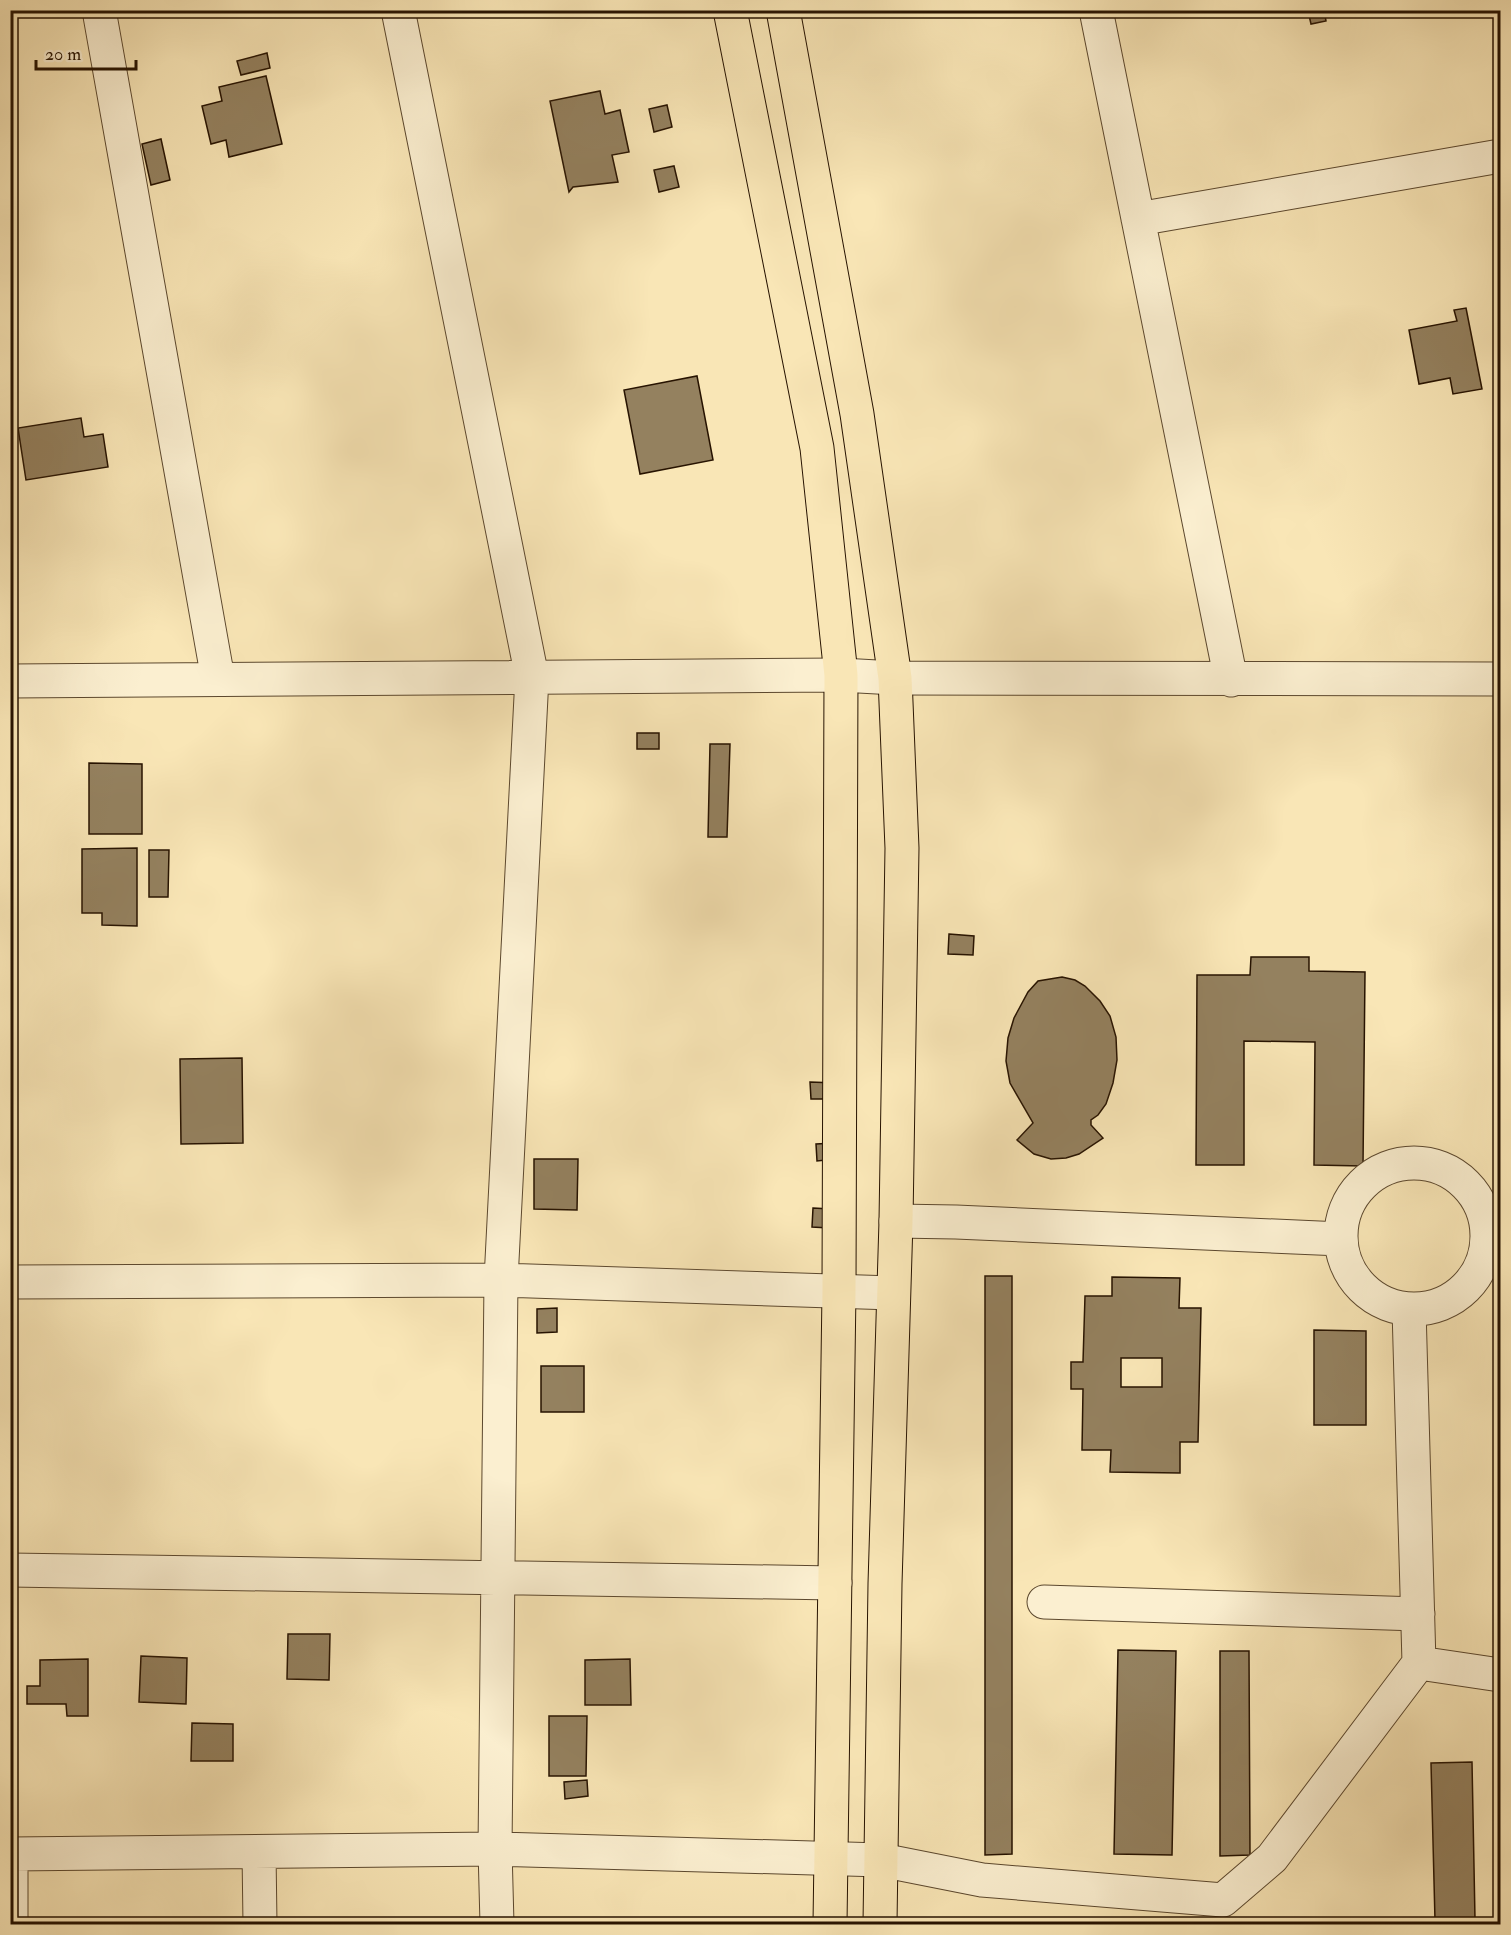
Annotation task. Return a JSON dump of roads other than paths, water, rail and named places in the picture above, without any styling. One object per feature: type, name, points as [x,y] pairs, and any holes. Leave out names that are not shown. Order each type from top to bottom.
[{"type":"main road","points":[[730,10],[817,448],[841,675],[839,1291],[830,1924]]},
{"type":"main road","points":[[783,10],[857,414],[896,678],[902,848],[880,1924]]},
{"type":"street","points":[[99,10],[218,679]]},
{"type":"street","points":[[398,10],[532,677],[501,1280],[495,1849],[497,1924]]},
{"type":"street","points":[[1096,10],[1231,680]]},
{"type":"street","points":[[1138,219],[1500,156]]},
{"type":"street","points":[[10,681],[841,675],[896,678],[1500,679]]},
{"type":"street","points":[[1419,1162],[1442,1168],[1462,1181],[1478,1200],[1486,1223],[1494,1235],[1487,1247],[1480,1270],[1466,1290],[1446,1304],[1422,1310],[1398,1309],[1375,1299],[1357,1283],[1345,1263],[1341,1239],[1344,1214],[1355,1192],[1372,1176],[1395,1165],[1419,1162]]},
{"type":"street","points":[[896,1221],[1341,1239]]},
{"type":"street","points":[[10,1282],[501,1280],[893,1293]]},
{"type":"street","points":[[10,1924],[10,1854],[495,1849],[881,1860],[982,1880],[1223,1900],[1272,1858],[1419,1664],[1409,1309]]},
{"type":"street","points":[[10,1570],[835,1583]]},
{"type":"street","points":[[1044,1602],[1418,1614]]},
{"type":"street","points":[[1419,1664],[1500,1675]]},
{"type":"street","points":[[259,1852],[260,1924]]}]
